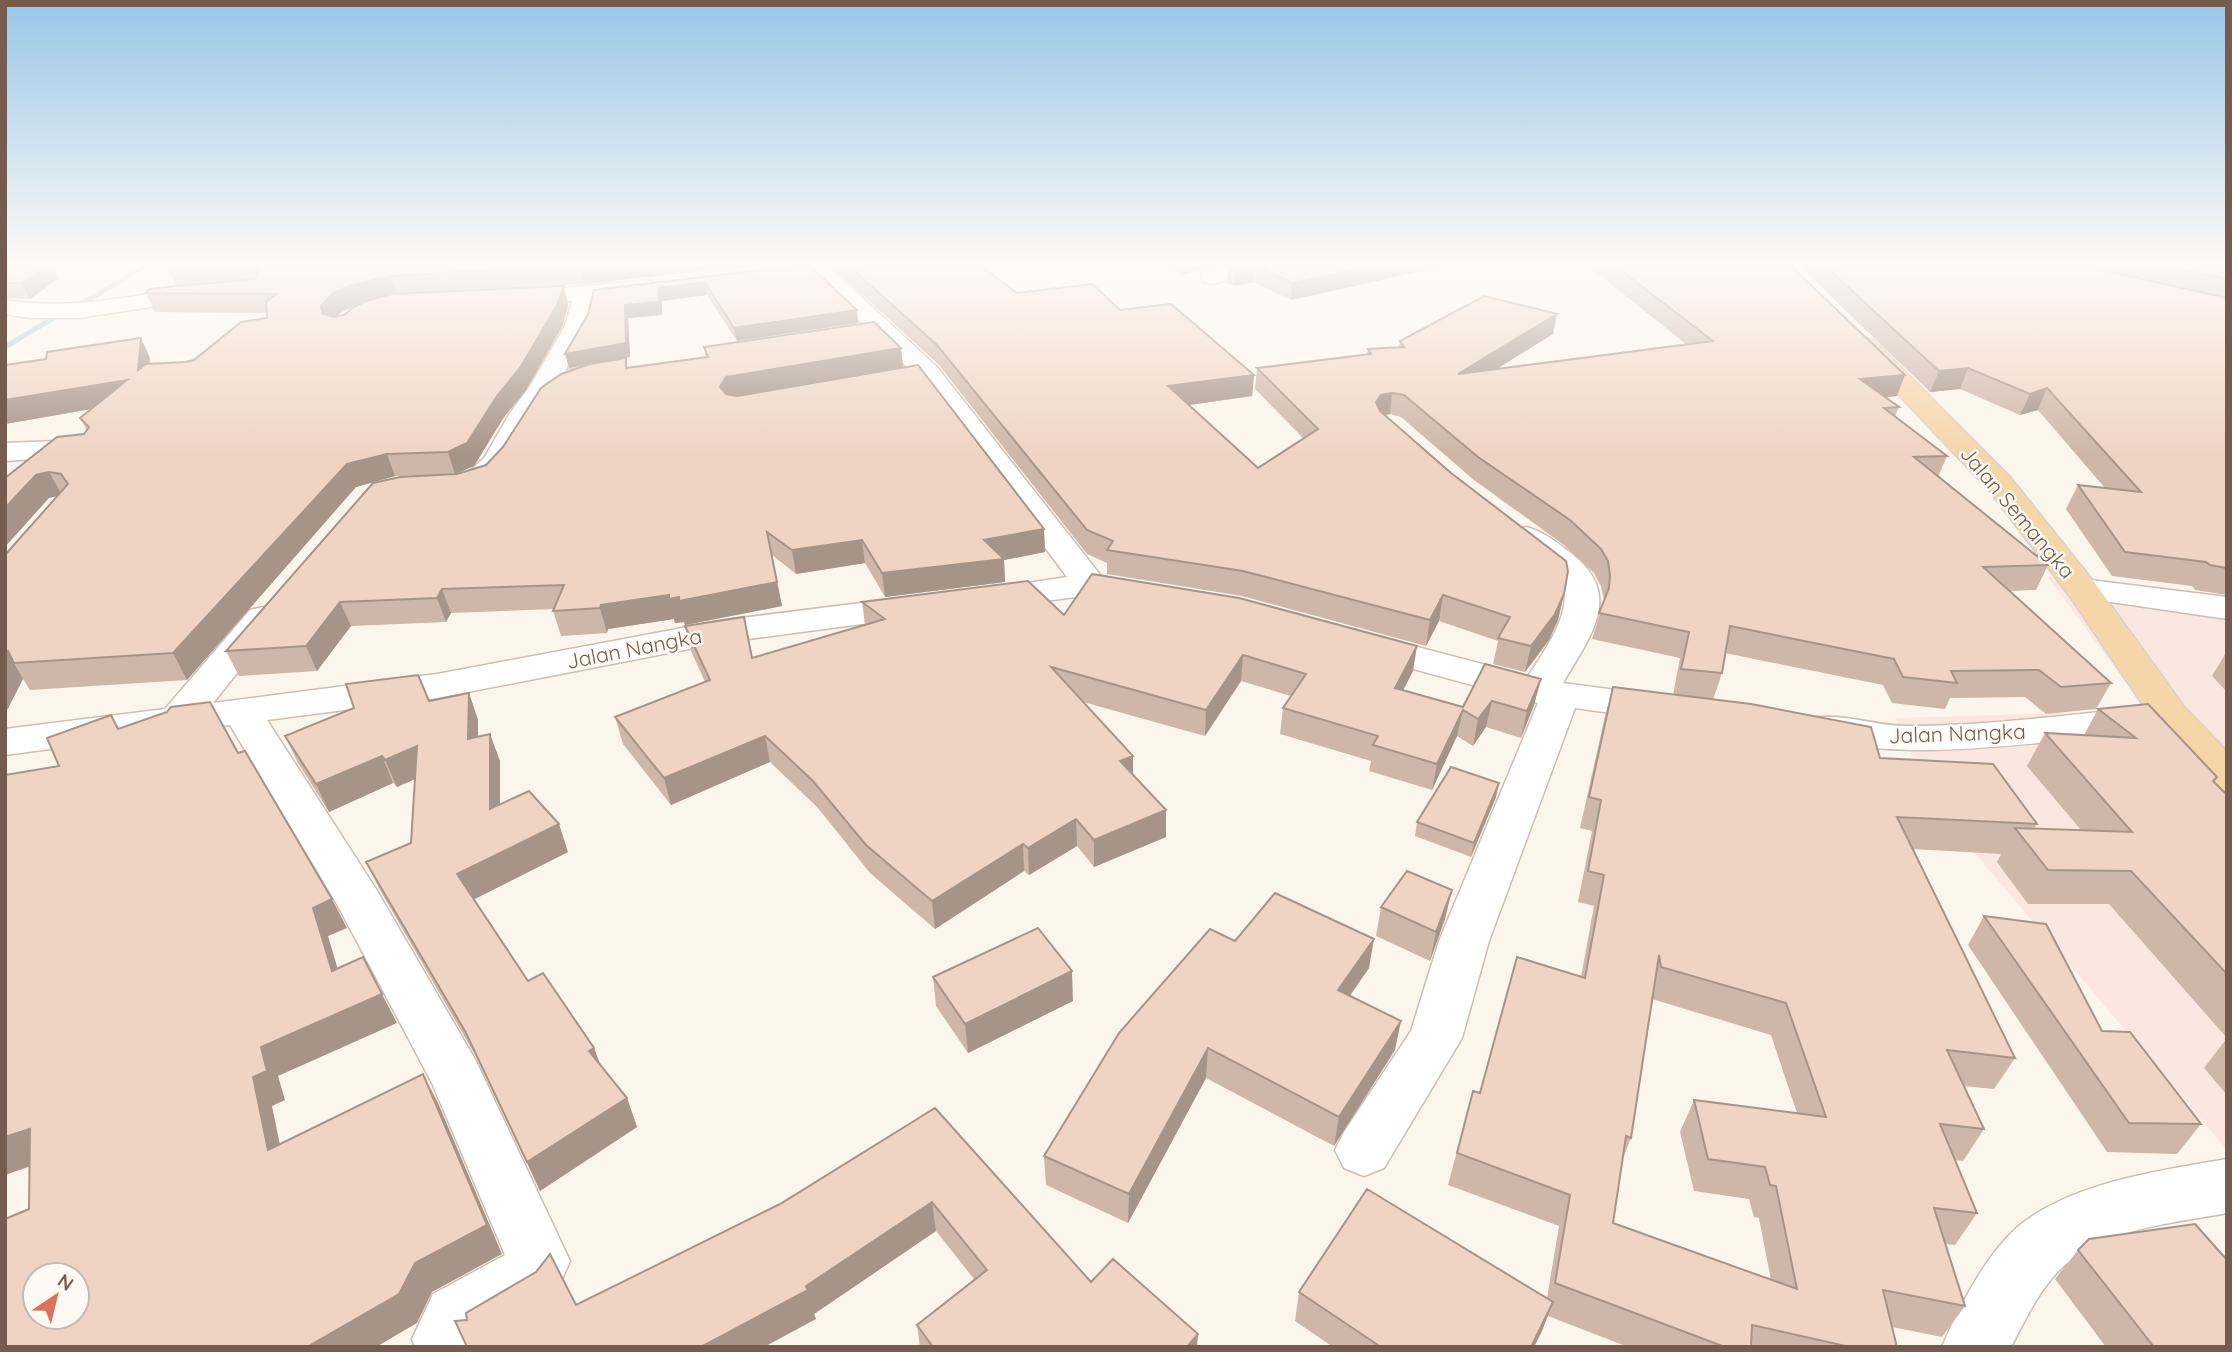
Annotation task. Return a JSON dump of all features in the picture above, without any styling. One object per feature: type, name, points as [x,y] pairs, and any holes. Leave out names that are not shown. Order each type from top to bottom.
[{"type":"main road","name":"Jalan Semangka","points":[[1847,328],[1999,483],[2082,589],[2171,717],[2227,776]]},
{"type":"street","points":[[446,486],[483,477],[493,467],[521,416],[541,390],[576,328]]},
{"type":"street","points":[[863,328],[928,373],[1090,585]]},
{"type":"street","points":[[541,390],[569,378],[607,371]]},
{"type":"street","points":[[892,380],[928,373]]},
{"type":"street","points":[[5,453],[83,449]]},
{"type":"street","points":[[1364,1150],[1435,1038],[1464,941],[1549,693],[1578,623],[1584,601],[1582,584],[1570,570],[1504,520]]},
{"type":"street","name":"Jalan Nangka","points":[[6,744],[241,710],[437,686],[725,631],[1090,585],[1172,599]]},
{"type":"street","points":[[2082,589],[2227,608]]},
{"type":"street","points":[[177,720],[278,600]]},
{"type":"street","points":[[1331,635],[1549,693],[1698,713]]},
{"type":"street","points":[[241,710],[359,901],[457,1077],[539,1261],[527,1277],[456,1317],[445,1339],[448,1347]]},
{"type":"street","name":"Jalan Nangka","points":[[1781,723],[1906,739],[1997,734],[2171,717]]},
{"type":"street","points":[[1975,1347],[2031,1256],[2049,1238],[2125,1205],[2227,1186]]},
{"type":"shaded area","points":[[2047,576],[2227,606],[2227,819],[2226,818]]},
{"type":"shaded area","points":[[2139,711],[2227,830],[2227,1150],[1933,804],[1895,718]]},
{"type":"building","points":[[233,328],[543,328],[520,368],[497,396],[467,443],[448,452],[387,454],[347,464],[173,653],[14,663],[8,651],[5,656],[5,555],[68,484],[61,474],[49,472],[36,475],[5,508],[5,478],[57,437],[84,434],[89,427],[80,418],[127,380],[5,400],[5,365],[46,359],[47,352],[141,338],[138,370],[146,364],[194,360]]},
{"type":"building","points":[[580,328],[626,328],[626,343],[565,354]]},
{"type":"building","points":[[833,328],[880,328],[901,348],[726,377],[720,387],[726,394],[737,396],[918,365],[1044,529],[984,540],[1004,559],[882,573],[862,540],[792,550],[767,532],[777,582],[679,601],[679,597],[669,599],[669,595],[601,605],[600,608],[553,611],[564,585],[442,589],[437,598],[340,602],[306,646],[226,651],[373,483],[400,477],[457,474],[486,465],[503,447],[541,388],[561,374],[590,364],[626,358],[626,368],[708,357],[704,347]]},
{"type":"building","points":[[918,328],[1199,328],[1254,375],[1168,386],[1258,468],[1318,429],[1257,368],[1371,354],[1368,349],[1404,347],[1400,341],[1424,328],[1534,328],[1458,374],[1713,341],[1696,328],[1856,328],[1905,375],[1860,379],[1899,407],[1884,408],[1947,456],[1914,457],[2048,565],[1983,567],[2111,683],[2061,687],[2039,670],[1951,671],[1957,683],[1903,677],[1894,659],[1730,626],[1722,673],[1681,669],[1689,632],[1599,613],[1609,588],[1610,575],[1608,561],[1601,549],[1570,520],[1478,457],[1404,395],[1392,393],[1381,395],[1376,402],[1380,411],[1451,473],[1566,561],[1568,571],[1564,594],[1555,614],[1531,646],[1498,638],[1510,617],[1443,595],[1430,620],[1243,571],[1107,550],[1113,541],[1087,530],[937,345]]},
{"type":"building","points":[[1892,328],[2227,328],[2227,568],[2206,562],[2125,552],[2078,485],[2141,492],[2047,388],[2030,394],[1968,368],[1939,371]]},
{"type":"building","points":[[1092,574],[1239,598],[1417,646],[1395,688],[1463,707],[1485,664],[1541,679],[1527,711],[1492,701],[1478,719],[1463,710],[1437,764],[1373,745],[1378,736],[1283,708],[1306,674],[1243,655],[1206,710],[1051,667],[1133,756],[1120,761],[1166,810],[1094,840],[1076,819],[1028,848],[1023,844],[932,901],[866,845],[813,781],[765,736],[664,778],[615,717],[710,680],[685,626],[744,617],[752,658],[885,619],[862,602],[1028,581],[1064,615]]},
{"type":"building","points":[[418,675],[429,701],[469,693],[468,739],[490,734],[490,809],[529,791],[559,824],[457,874],[528,981],[543,973],[594,1048],[589,1051],[627,1098],[527,1162],[465,1031],[366,862],[411,843],[417,746],[385,760],[382,756],[316,784],[285,736],[354,708],[346,684]]},
{"type":"building","points":[[1613,687],[1751,704],[1871,727],[1880,758],[1993,764],[2037,824],[1897,817],[2015,1058],[1947,1050],[1984,1129],[1940,1124],[1977,1213],[1934,1208],[1965,1306],[1883,1290],[1897,1347],[1850,1347],[1752,1325],[1751,1347],[1725,1347],[1555,1283],[1570,1195],[1457,1153],[1473,1091],[1480,1093],[1517,957],[1585,978],[1604,875],[1588,871],[1601,800],[1589,797]],"holes":[[[1659,955],[1661,967],[1786,1003],[1826,1117],[1694,1100],[1708,1159],[1765,1167],[1770,1185],[1776,1186],[1797,1289],[1613,1223],[1626,1136],[1631,1138]]]},
{"type":"building","points":[[210,702],[238,753],[245,751],[332,899],[313,908],[332,971],[363,957],[382,994],[261,1047],[267,1071],[253,1077],[268,1150],[423,1074],[487,1225],[415,1263],[399,1294],[307,1347],[5,1347],[5,1219],[29,1209],[30,1129],[5,1137],[5,775],[59,766],[47,738],[111,715],[118,729],[167,712],[171,707]]},
{"type":"building","points":[[2148,704],[2217,777],[2213,781],[2227,795],[2227,974],[2131,871],[2048,870],[2015,828],[2132,832],[2045,733],[2136,738],[2098,709]]},
{"type":"building","points":[[1451,767],[1499,783],[1474,843],[1417,822]]},
{"type":"building","points":[[1407,871],[1452,890],[1436,932],[1381,907]]},
{"type":"building","points":[[1275,893],[1374,939],[1338,990],[1401,1021],[1339,1117],[1208,1048],[1129,1194],[1044,1156],[1119,1033],[1210,929],[1235,941]]},
{"type":"building","points":[[1984,916],[2046,924],[2102,1031],[2130,1032],[2201,1124],[2129,1123]]},
{"type":"building","points":[[1038,928],[1072,971],[965,1024],[933,977]]},
{"type":"building","points":[[935,1108],[1091,1282],[1113,1259],[1198,1334],[1187,1347],[933,1347],[917,1325],[987,1270],[932,1202],[806,1286],[808,1290],[701,1347],[467,1347],[455,1321],[467,1320],[466,1313],[536,1272],[550,1254],[576,1305],[780,1204]]},
{"type":"building","points":[[1367,1189],[1553,1302],[1531,1347],[1381,1347],[1299,1292]]},
{"type":"building","points":[[2195,1224],[2227,1260],[2227,1347],[2154,1347],[2078,1250],[2089,1239]]},
{"type":"waterway","points":[[5,348],[38,328]]}]
